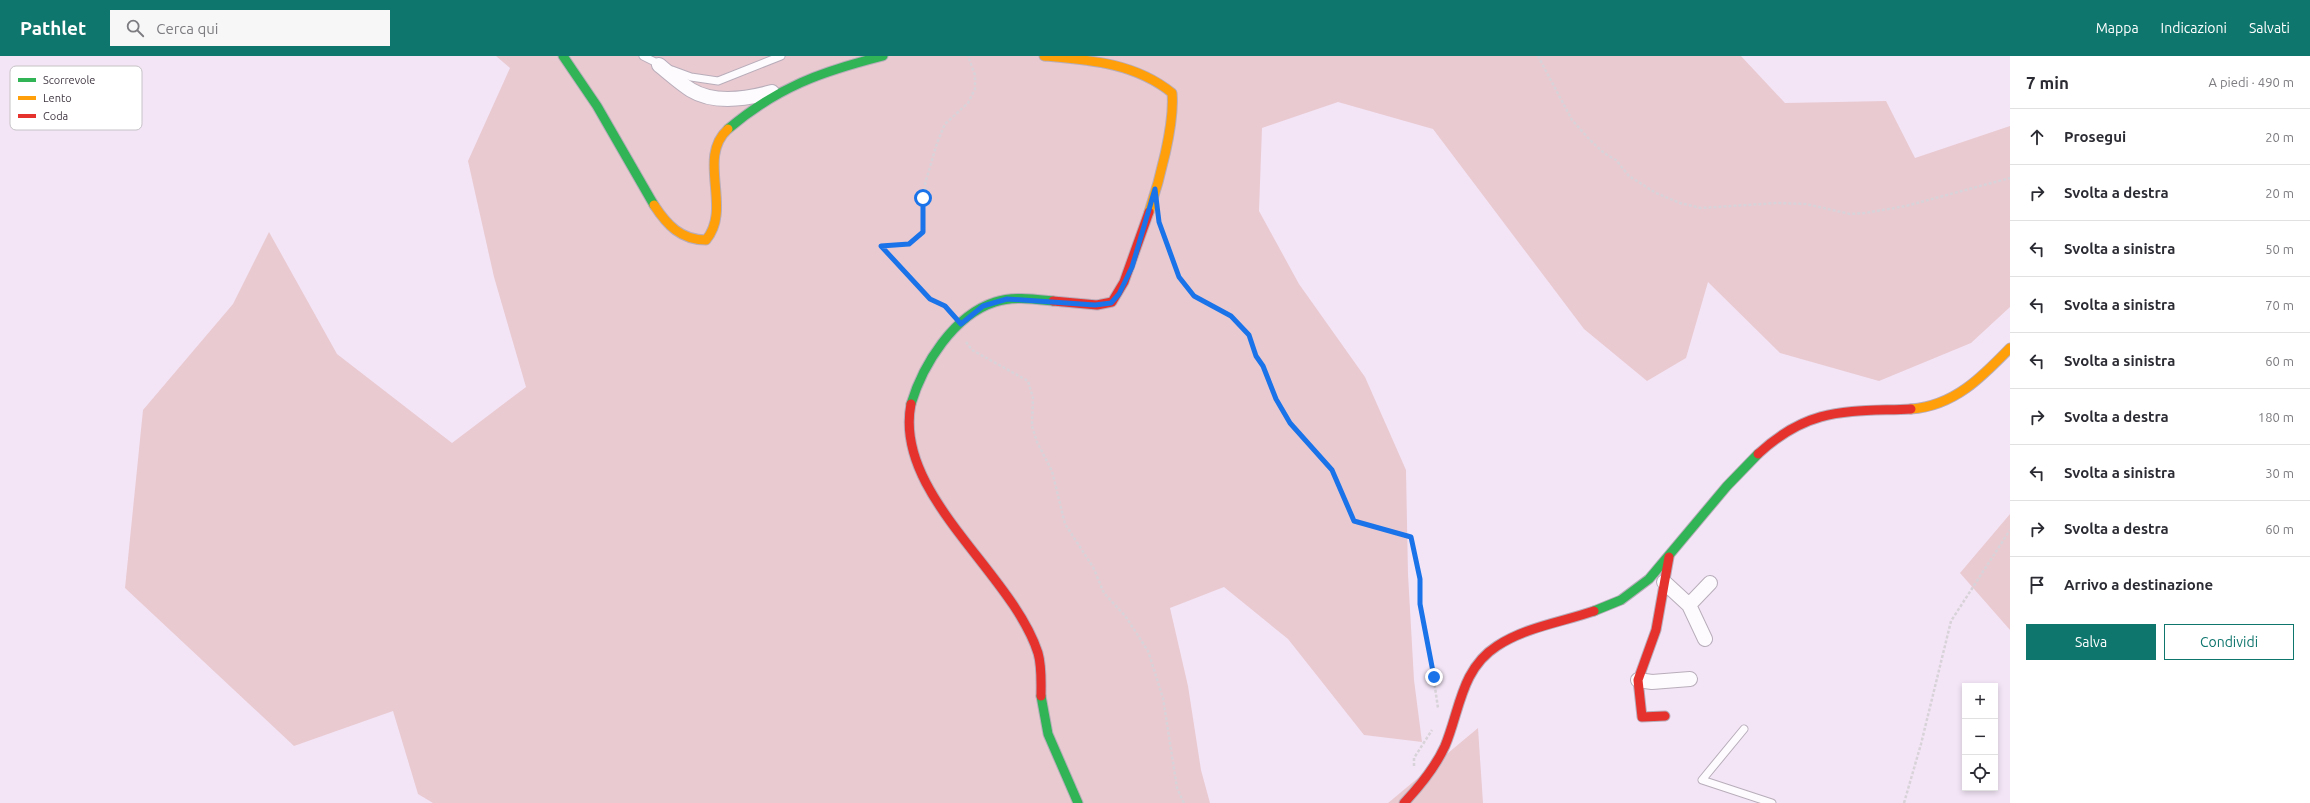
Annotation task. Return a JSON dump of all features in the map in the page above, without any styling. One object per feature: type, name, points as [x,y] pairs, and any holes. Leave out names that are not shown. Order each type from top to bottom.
[{"type":"street","points":[[563,56],[597,106],[655,205],[681,236],[693,240],[706,240],[715,229],[717,216],[713,169],[716,146],[724,131],[787,88]]},
{"type":"street","points":[[659,65],[692,90],[723,99],[751,98],[787,88],[850,64],[883,56]]},
{"type":"street","points":[[1044,56],[1084,59],[1125,68],[1160,81],[1172,93],[1172,103],[1159,179],[1132,267],[1119,294],[1111,303],[1095,305],[1007,299],[983,306],[958,327],[936,352],[921,376],[909,408],[909,431],[915,456],[928,488],[1002,590],[1026,627],[1041,666],[1040,698],[1045,724],[1060,765],[1078,803]]},
{"type":"street","points":[[1404,803],[1436,765],[1448,739],[1469,672],[1483,657],[1510,639],[1615,604],[1638,590],[1669,557],[1718,497],[1781,436],[1813,418],[1842,410],[1870,408],[1915,410],[1939,404],[1956,397],[1980,378],[2010,348]]},
{"type":"street","points":[[1665,716],[1642,717],[1638,680],[1656,630],[1669,557]]},
{"type":"street","points":[[1664,582],[1689,605],[1705,639]]},
{"type":"street","points":[[1689,605],[1710,583]]},
{"type":"street","points":[[1638,680],[1652,682],[1690,679]]},
{"type":"lane","points":[[643,56],[659,65],[690,77],[718,81],[781,56]]},
{"type":"lane","points":[[1744,729],[1702,780],[1772,803]]},
{"type":"path","points":[[968,56],[976,75],[975,89],[968,103],[945,124],[937,143],[925,184],[923,232],[909,244],[881,246],[930,299],[945,306],[972,350],[1028,381],[1033,398],[1032,426],[1037,442],[1052,471],[1065,524],[1093,567],[1104,594],[1126,617],[1148,651],[1163,698],[1177,788],[1184,803]]},
{"type":"path","points":[[1538,56],[1572,120],[1590,140],[1604,153],[1616,160],[1629,176],[1656,193],[1680,203],[1701,208],[1778,203],[1806,204],[1850,214],[1865,213],[1906,206],[2010,178]]},
{"type":"path","points":[[1159,222],[1175,267],[1188,290],[1207,304],[1231,316],[1249,335],[1256,356],[1263,366],[1276,399],[1290,423],[1332,470],[1354,521],[1411,537],[1420,579],[1420,604],[1430,653],[1438,711]]},
{"type":"path","points":[[1904,803],[1922,744],[1951,621],[2010,530]]},
{"type":"path","points":[[1424,780],[1414,768],[1414,758],[1433,728]]},
{"type":"shaded area","points":[[496,56],[1741,56],[1785,103],[1886,101],[1915,158],[2010,126],[2010,307],[1971,343],[1879,381],[1780,353],[1708,282],[1686,358],[1647,381],[1584,329],[1433,129],[1338,102],[1262,128],[1259,211],[1299,284],[1365,377],[1406,470],[1408,574],[1414,680],[1422,742],[1364,735],[1288,639],[1224,587],[1170,608],[1188,686],[1201,770],[1210,803],[433,803],[418,794],[393,711],[294,746],[125,588],[143,410],[233,304],[269,232],[337,354],[452,443],[526,387],[494,277],[468,161],[510,68]]},
{"type":"shaded area","points":[[2010,514],[2010,630],[1960,573]]},
{"type":"shaded area","points":[[1478,728],[1483,803],[1388,803]]},
{"type":"traffic: fast","points":[[563,56],[597,106],[654,205]]},
{"type":"traffic: fast","points":[[728,129],[746,114],[764,102],[801,83],[839,68],[883,56]]},
{"type":"traffic: fast","points":[[911,404],[923,373],[932,358],[942,343],[966,318],[980,308],[1002,300],[1024,298],[1053,301]]},
{"type":"traffic: fast","points":[[1594,611],[1621,600],[1649,579],[1727,486],[1758,454]]},
{"type":"traffic: fast","points":[[1041,696],[1048,734],[1078,803]]},
{"type":"traffic: slow","points":[[1044,56],[1078,59],[1127,69],[1143,75],[1172,93],[1169,136],[1149,212]]},
{"type":"traffic: slow","points":[[654,205],[664,219],[676,230],[689,237],[706,240],[713,227],[716,213],[714,168],[715,154],[719,141],[728,129]]},
{"type":"traffic: slow","points":[[1911,409],[1926,407],[1954,396],[1978,379],[2010,348]]},
{"type":"traffic: jam","points":[[1053,301],[1097,305],[1112,302],[1124,282],[1149,212]]},
{"type":"traffic: jam","points":[[911,404],[910,437],[920,469],[936,501],[1005,593],[1024,623],[1038,653],[1041,674],[1041,696]]},
{"type":"traffic: jam","points":[[1758,454],[1777,438],[1812,419],[1848,412],[1911,409]]},
{"type":"traffic: jam","points":[[1665,716],[1642,717],[1638,680],[1656,630],[1669,557]]},
{"type":"traffic: jam","points":[[1404,803],[1437,762],[1445,746],[1463,691],[1476,666],[1485,655],[1508,639],[1532,629],[1594,611]]},
{"type":"route","points":[[923,198],[925,213],[923,232],[909,244],[881,246],[893,261],[903,269],[930,299],[945,306],[961,324],[983,306],[1007,299],[1095,305],[1111,303],[1119,294],[1132,267],[1155,189],[1159,222],[1179,277],[1194,296],[1231,316],[1249,335],[1256,356],[1263,366],[1270,388],[1282,411],[1290,423],[1332,470],[1341,488],[1349,513],[1354,521],[1411,537],[1420,579],[1420,604],[1434,677]]}]
